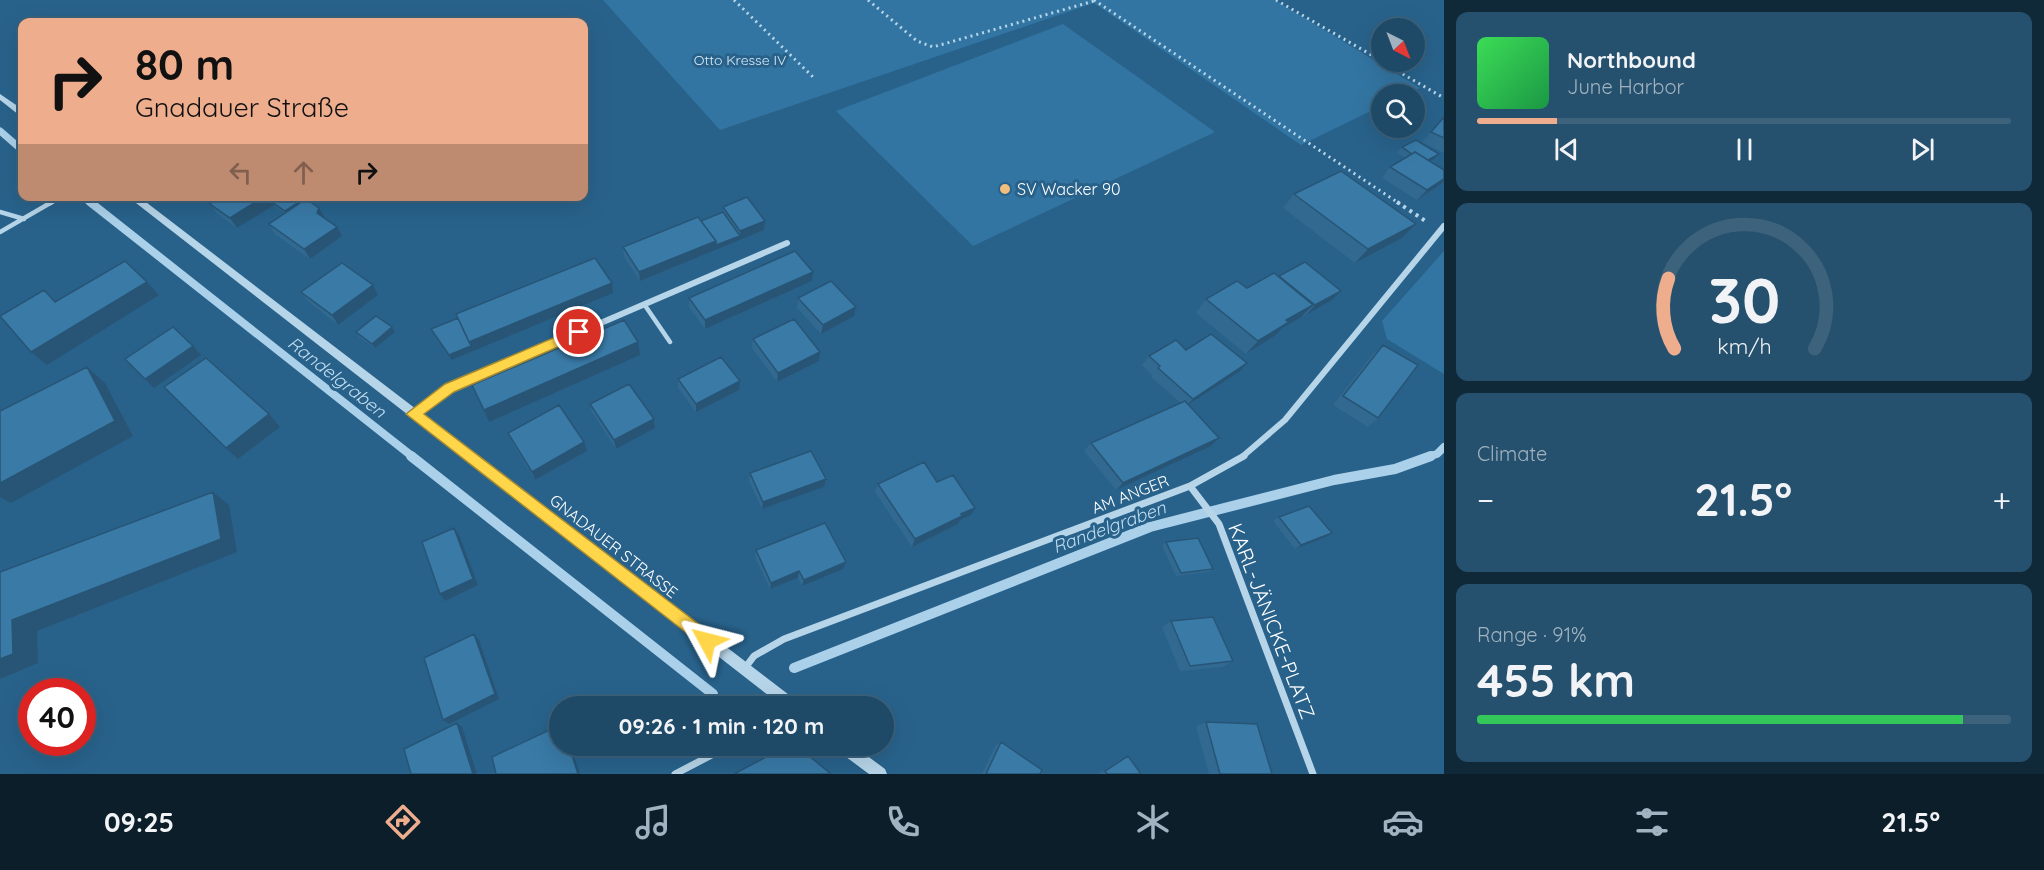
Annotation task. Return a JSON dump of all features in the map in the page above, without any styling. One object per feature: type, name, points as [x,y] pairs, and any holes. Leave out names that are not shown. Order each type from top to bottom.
[{"type":"street","points":[[0,96],[18,110]]},
{"type":"street","name":"GNADAUER STRASSE","points":[[137,201],[779,696]]},
{"type":"street","name":"AM ANGER","points":[[744,669],[754,656],[784,639],[1190,486],[1231,467],[1261,445],[1442,228]]},
{"type":"street","points":[[413,414],[449,388],[787,243]]},
{"type":"street","name":"KARL-JÄNICKE-PLATZ","points":[[1190,486],[1219,524],[1313,774]]},
{"type":"street","points":[[675,774],[710,756]]},
{"type":"street","points":[[856,756],[880,774]]},
{"type":"lane","points":[[0,232],[55,201]]},
{"type":"lane","points":[[0,212],[24,219]]},
{"type":"lane","points":[[644,304],[670,342]]},
{"type":"path","points":[[734,0],[813,77]]},
{"type":"path","points":[[868,0],[917,40],[933,47],[1094,0],[1442,228]]},
{"type":"path","points":[[1276,0],[1371,56]]},
{"type":"path","points":[[1399,72],[1444,98]]},
{"type":"green space","name":"Otto Kresse IV","points":[[603,0],[1275,0],[1371,58],[1371,72],[1394,72],[1413,84],[1371,84],[1371,111],[1301,145],[1094,3],[720,130]]},
{"type":"green space","name":"SV Wacker 90","points":[[1063,24],[1215,132],[973,246],[836,111]]},
{"type":"green space","points":[[1444,251],[1444,374],[1387,339],[1382,321]]},
{"type":"building","points":[[1444,117],[1444,138],[1431,132]]},
{"type":"building","points":[[1416,140],[1439,154],[1428,160],[1402,147]]},
{"type":"building","points":[[1415,152],[1444,170],[1444,179],[1427,190],[1390,167]]},
{"type":"building","points":[[1341,171],[1416,224],[1368,249],[1294,194]]},
{"type":"building","points":[[747,197],[765,221],[740,231],[723,207]]},
{"type":"building","points":[[214,201],[257,201],[230,218],[210,204]]},
{"type":"building","points":[[273,201],[301,201],[285,211]]},
{"type":"building","points":[[303,201],[309,201],[319,208],[317,213],[337,227],[304,249],[269,224]]},
{"type":"building","points":[[723,212],[740,236],[716,245],[716,241],[701,221]]},
{"type":"building","points":[[698,217],[716,241],[639,272],[623,247]]},
{"type":"building","points":[[795,251],[813,272],[705,320],[689,298]]},
{"type":"building","points":[[595,258],[612,283],[469,342],[456,314]]},
{"type":"building","points":[[125,261],[147,282],[31,352],[0,316],[44,290],[55,302]]},
{"type":"building","points":[[1305,262],[1341,291],[1315,305],[1279,276]]},
{"type":"building","points":[[342,263],[373,285],[332,315],[301,292]]},
{"type":"building","points":[[1274,273],[1313,305],[1286,320],[1289,322],[1258,341],[1206,299],[1237,281],[1247,288]]},
{"type":"building","points":[[831,281],[856,307],[823,325],[798,298]]},
{"type":"building","points":[[376,316],[392,327],[372,344],[356,332]]},
{"type":"building","points":[[458,318],[471,346],[449,355],[431,329]]},
{"type":"building","points":[[794,319],[820,352],[778,373],[753,339]]},
{"type":"building","points":[[624,320],[638,342],[484,410],[472,385]]},
{"type":"building","points":[[173,327],[193,346],[145,379],[125,359]]},
{"type":"building","points":[[1211,334],[1247,363],[1193,399],[1158,368],[1160,366],[1149,356],[1176,340],[1186,350]]},
{"type":"building","points":[[1383,345],[1418,365],[1378,418],[1343,396]]},
{"type":"building","points":[[721,357],[740,381],[696,404],[678,379]]},
{"type":"building","points":[[206,358],[269,414],[226,448],[164,387]]},
{"type":"building","points":[[87,367],[115,421],[0,483],[0,411]]},
{"type":"building","points":[[629,384],[654,419],[614,440],[590,404]]},
{"type":"building","points":[[1185,401],[1219,438],[1123,483],[1091,443]]},
{"type":"building","points":[[559,405],[584,442],[532,472],[508,433]]},
{"type":"building","points":[[811,451],[826,479],[763,502],[750,473]]},
{"type":"building","points":[[924,462],[937,482],[953,475],[975,508],[915,539],[878,484]]},
{"type":"building","points":[[213,492],[221,539],[12,620],[13,654],[0,659],[0,572]]},
{"type":"building","points":[[1309,506],[1332,533],[1301,545],[1279,517]]},
{"type":"building","points":[[825,523],[846,562],[804,580],[799,571],[771,583],[756,550]]},
{"type":"building","points":[[454,528],[473,579],[440,594],[422,542]]},
{"type":"building","points":[[1198,538],[1213,569],[1181,573],[1166,542]]},
{"type":"building","points":[[1213,617],[1233,661],[1190,666],[1171,621]]},
{"type":"building","points":[[474,634],[495,694],[443,720],[424,658]]},
{"type":"building","points":[[1206,722],[1257,724],[1272,774],[1220,774]]},
{"type":"building","points":[[457,723],[473,774],[411,774],[404,749]]},
{"type":"building","points":[[549,730],[549,756],[572,756],[578,774],[496,774],[492,757]]},
{"type":"building","points":[[1001,742],[1042,770],[1040,774],[986,774]]},
{"type":"building","points":[[768,756],[809,756],[831,774],[734,774]]},
{"type":"building","points":[[1128,756],[1141,774],[1107,774],[1105,771]]},
{"type":"waterway","name":"Randelgraben","points":[[0,131],[18,147]]},
{"type":"waterway","name":"Randelgraben","points":[[88,201],[92,204]]},
{"type":"waterway","name":"Randelgraben","points":[[90,202],[413,457]]},
{"type":"waterway","name":"Randelgraben","points":[[1427,457],[1437,454],[1444,447]]},
{"type":"waterway","name":"Randelgraben","points":[[411,456],[713,694]]},
{"type":"waterway","name":"Randelgraben","points":[[794,668],[1150,527],[1334,480],[1395,469],[1431,456]]},
{"type":"place","name":"SV Wacker 90","points":[[1005,189]]},
{"type":"route","points":[[579,332],[449,388],[413,414],[707,641]]}]
